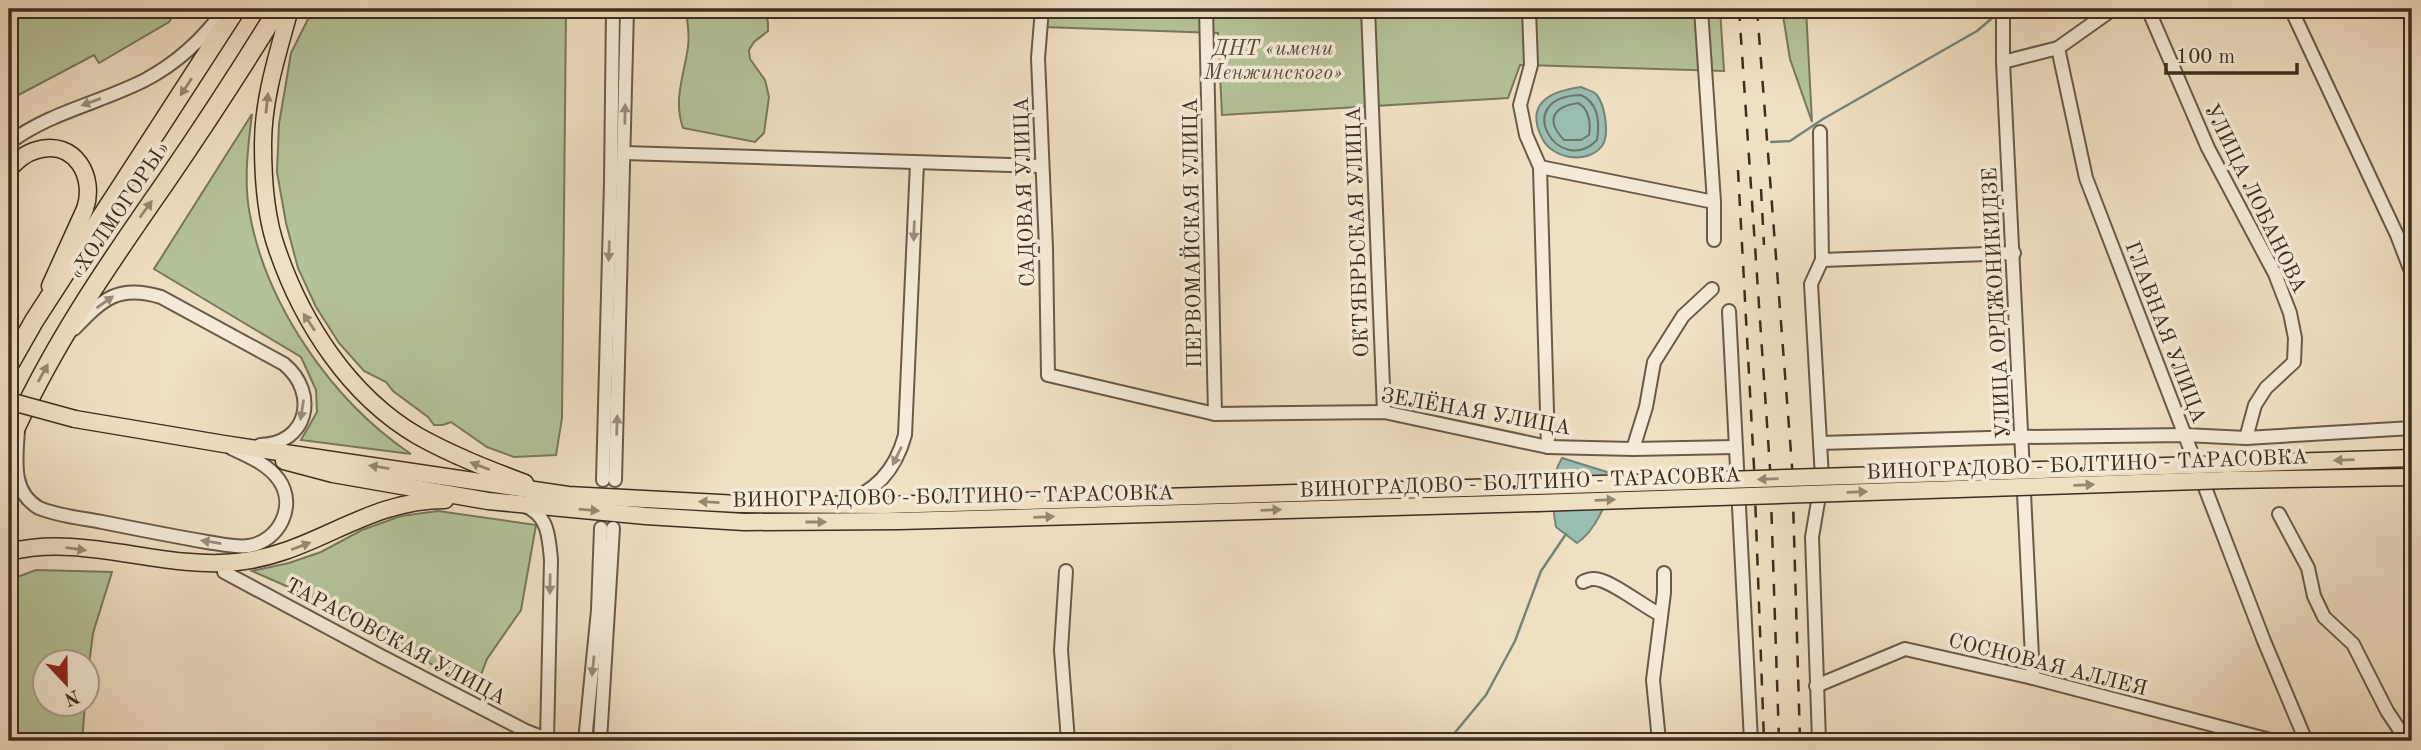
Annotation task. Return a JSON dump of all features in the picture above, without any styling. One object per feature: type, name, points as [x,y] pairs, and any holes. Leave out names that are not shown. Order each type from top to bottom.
[{"type":"highway","name":"«ХОЛМОГОРЫ»","points":[[9,365],[34,321],[236,9]]},
{"type":"highway","name":"«ХОЛМОГОРЫ»","points":[[9,443],[57,349],[122,243],[209,119],[278,9]]},
{"type":"main road","points":[[290,9],[268,92],[263,142],[264,180],[276,247],[303,312],[338,365],[374,402],[416,435],[471,463],[568,495]]},
{"type":"main road","points":[[9,169],[35,151],[55,149],[64,151],[78,162],[88,180],[85,209],[34,321]]},
{"type":"main road","points":[[9,401],[75,419],[224,444]]},
{"type":"main road","name":"ВИНОГРАДОВО - БОЛТИНО - ТАРАСОВКА","points":[[224,444],[568,495],[823,506],[1536,494]]},
{"type":"main road","name":"ВИНОГРАДОВО - БОЛТИНО - ТАРАСОВКА","points":[[224,444],[332,474],[488,501],[744,522],[899,522],[1536,494],[2228,472],[2412,458]]},
{"type":"main road","name":"ВИНОГРАДОВО - БОЛТИНО - ТАРАСОВКА","points":[[2228,472],[2412,477]]},
{"type":"main road","points":[[9,552],[29,547],[60,547],[194,562],[235,562],[273,556],[309,543],[381,509],[403,503],[428,500],[488,501]]},
{"type":"street","points":[[9,143],[45,120],[131,86],[162,70],[190,49],[225,9]]},
{"type":"street","points":[[609,480],[617,182],[612,9]]},
{"type":"street","points":[[617,182],[624,153],[626,9]]},
{"type":"street","name":"САДОВАЯ УЛИЦА","points":[[1042,9],[1038,58],[1048,375]]},
{"type":"street","name":"ПЕРВОМАЙСКАЯ УЛИЦА","points":[[1206,9],[1215,414]]},
{"type":"street","name":"ОКТЯБРЬСКАЯ УЛИЦА","points":[[1368,9],[1384,412]]},
{"type":"street","points":[[1529,9],[1531,65],[1520,105],[1526,135],[1540,167],[1548,447]]},
{"type":"street","points":[[1700,9],[1714,202],[1714,240]]},
{"type":"street","name":"УЛИЦА ОРДЖОНИКИДЗЕ","points":[[2003,9],[2003,62],[2033,678]]},
{"type":"street","points":[[2003,62],[2059,48],[2113,9]]},
{"type":"street","name":"УЛИЦА ЛОБАНОВА","points":[[2148,9],[2208,148],[2275,274],[2290,313],[2295,338],[2294,362],[2266,388],[2255,405],[2246,438]]},
{"type":"street","points":[[2291,9],[2397,235],[2412,274]]},
{"type":"street","name":"ГЛАВНАЯ УЛИЦА","points":[[2059,48],[2087,178],[2264,641],[2306,741]]},
{"type":"street","points":[[1819,741],[1812,537],[1822,478],[1811,284],[1822,260],[1820,132]]},
{"type":"street","points":[[624,153],[1042,166]]},
{"type":"street","points":[[823,506],[868,492],[885,477],[900,454],[905,435],[917,163]]},
{"type":"street","points":[[1540,167],[1714,202]]},
{"type":"street","points":[[1822,260],[2014,253]]},
{"type":"street","points":[[1633,449],[1647,407],[1654,362],[1683,316],[1712,289]]},
{"type":"street","points":[[57,349],[80,323],[105,301],[125,291],[135,290],[161,297],[246,342],[290,369],[304,397],[304,413],[296,429],[283,440],[273,444],[224,444]]},
{"type":"street","points":[[1729,311],[1751,741]]},
{"type":"street","name":"ЗЕЛЁНАЯ УЛИЦА","points":[[1048,375],[1215,414],[1384,412],[1548,447],[1735,447]]},
{"type":"street","points":[[20,417],[17,442],[18,480],[25,496],[39,508],[143,530],[249,546],[259,543],[276,530],[283,519],[286,509],[284,488],[266,468],[224,444]]},
{"type":"street","points":[[1820,443],[2185,435],[2246,438],[2412,428]]},
{"type":"street","points":[[521,504],[543,519],[548,534],[551,560],[549,740]]},
{"type":"street","points":[[2279,514],[2308,568],[2314,596],[2324,617],[2353,644],[2387,711],[2407,741]]},
{"type":"street","points":[[585,741],[607,528],[600,741]]},
{"type":"street","points":[[1066,571],[1061,650],[1068,741]]},
{"type":"street","name":"ТАРАСОВСКАЯ УЛИЦА","points":[[224,572],[381,656],[549,740]]},
{"type":"street","points":[[1659,741],[1653,680],[1664,573]]},
{"type":"street","points":[[1583,582],[1594,578],[1614,586],[1642,606],[1661,615]]},
{"type":"street","name":"СОСНОВАЯ АЛЛЕЯ","points":[[1816,686],[1905,649],[2033,678],[2274,741]]},
{"type":"street","points":[[573,741],[586,727]]},
{"type":"green space","points":[[9,9],[177,9],[169,22],[99,63],[94,55],[9,100]]},
{"type":"green space","points":[[313,9],[566,9],[562,418],[556,455],[514,457],[487,447],[451,422],[434,425],[386,382],[364,371],[339,343],[316,307],[298,268],[286,223],[277,172],[279,124],[291,53]]},
{"type":"green space","points":[[686,9],[763,9],[768,31],[754,42],[749,50],[750,59],[765,80],[769,97],[764,133],[755,142],[683,128],[679,97],[689,42]]},
{"type":"green space","name":"ДНТ «имени Менжинского»","points":[[1045,9],[1720,9],[1724,71],[1520,65],[1508,98],[1222,115],[1218,33],[1043,27]]},
{"type":"green space","points":[[1782,9],[1806,9],[1812,122],[1790,59]]},
{"type":"green space","points":[[252,114],[247,162],[249,210],[257,245],[286,315],[329,378],[355,407],[411,454],[301,440],[317,412],[316,390],[301,357],[154,269]]},
{"type":"green space","points":[[438,511],[536,525],[521,610],[487,659],[474,693],[370,623],[252,571],[289,563],[321,552],[362,530],[401,516]]},
{"type":"green space","points":[[36,570],[112,572],[93,633],[91,648],[32,648],[32,718],[84,718],[82,741],[9,741],[9,580]]},
{"type":"water","points":[[1581,87],[1595,93],[1599,99],[1606,135],[1602,146],[1588,156],[1561,155],[1553,151],[1542,138],[1536,115],[1544,100],[1551,95]]},
{"type":"water","points":[[1562,458],[1615,477],[1596,522],[1577,543],[1556,527],[1553,483]]},
{"type":"waterway","points":[[1771,142],[1790,141],[1823,119],[1977,31],[1998,13]]},
{"type":"waterway","points":[[1448,741],[1486,695],[1515,641],[1541,571],[1566,534]]},
{"type":"railway","points":[[1739,9],[1770,468],[1779,741]]},
{"type":"railway","points":[[1757,9],[1792,466],[1800,741]]},
{"type":"railway","points":[[1738,170],[1754,467],[1764,741]]},
{"type":"railway","points":[[1761,189],[1764,245]]}]
